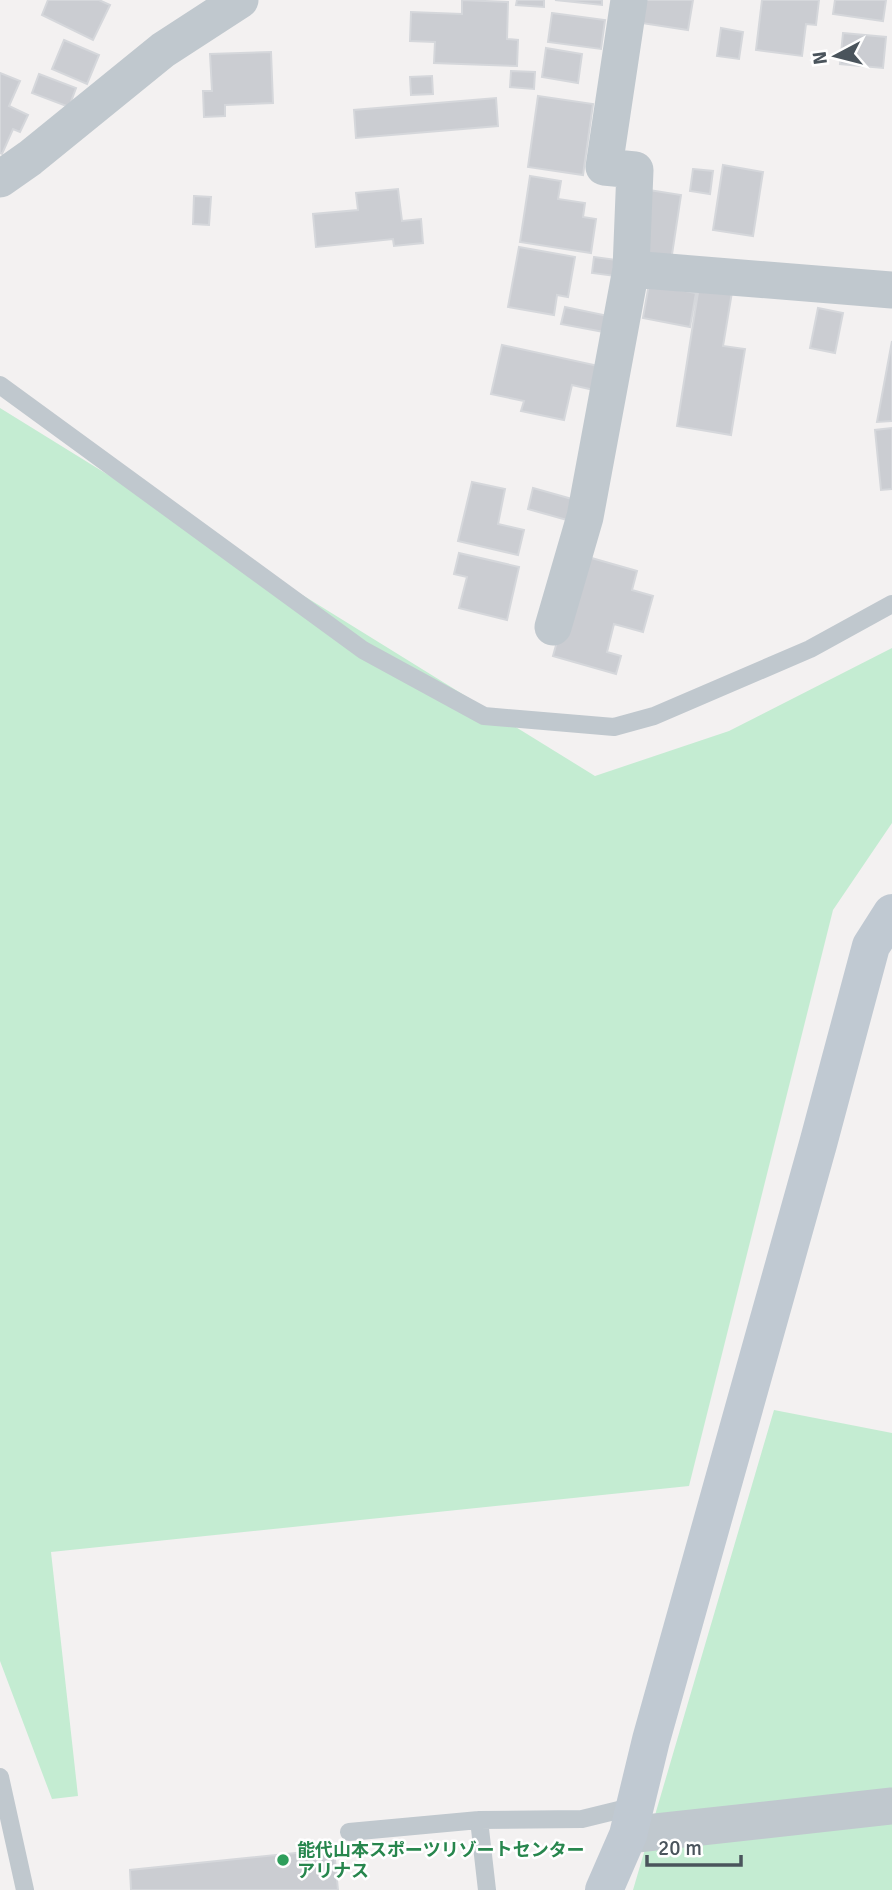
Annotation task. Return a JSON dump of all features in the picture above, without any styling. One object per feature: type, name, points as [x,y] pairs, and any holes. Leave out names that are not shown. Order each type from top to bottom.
[{"type":"street","points":[[0,178],[30,158],[163,50],[240,0]]},
{"type":"street","points":[[553,627],[585,517],[631,269],[635,170],[604,167],[629,0]]},
{"type":"street","points":[[631,269],[892,290]]},
{"type":"street","points":[[604,1890],[631,1820],[870,946],[892,913]]},
{"type":"street","points":[[631,1820],[892,1806]]},
{"type":"lane","points":[[0,385],[363,650],[484,716],[614,727],[654,716],[810,649],[892,604]]},
{"type":"lane","points":[[0,1777],[25,1890]]},
{"type":"lane","points":[[349,1832],[479,1820],[631,1820]]},
{"type":"lane","points":[[479,1820],[486,1890]]},
{"type":"green space","points":[[0,408],[595,776],[729,731],[892,648],[892,823],[833,910],[689,1486],[51,1552],[78,1796],[52,1799],[0,1661]]},
{"type":"green space","points":[[774,1410],[892,1433],[892,1890],[633,1890]]},
{"type":"building","points":[[48,0],[99,0],[110,5],[93,40],[42,15]]},
{"type":"building","points":[[462,0],[508,2],[507,39],[518,40],[517,66],[434,63],[435,42],[410,41],[411,12],[462,14]]},
{"type":"building","points":[[517,0],[544,0],[544,7],[516,5]]},
{"type":"building","points":[[555,0],[602,0],[602,5]]},
{"type":"building","points":[[639,0],[693,0],[688,30],[635,22]]},
{"type":"building","points":[[762,0],[819,0],[816,25],[806,24],[802,56],[756,50]]},
{"type":"building","points":[[835,0],[886,0],[883,21],[833,14]]},
{"type":"building","points":[[552,13],[605,20],[601,49],[548,42]]},
{"type":"building","points":[[721,28],[743,32],[739,59],[717,56]]},
{"type":"building","points":[[843,33],[886,37],[883,68],[840,64]]},
{"type":"building","points":[[64,40],[99,55],[87,84],[52,69]]},
{"type":"building","points":[[546,48],[582,54],[578,83],[542,77]]},
{"type":"building","points":[[271,52],[273,103],[225,105],[225,116],[204,117],[203,91],[212,91],[210,54]]},
{"type":"building","points":[[511,71],[535,72],[534,89],[510,87]]},
{"type":"building","points":[[0,73],[20,81],[9,106],[28,115],[20,132],[13,129],[2,154],[0,153]]},
{"type":"building","points":[[39,74],[76,88],[69,107],[32,93]]},
{"type":"building","points":[[432,76],[433,94],[411,95],[410,77]]},
{"type":"building","points":[[538,96],[593,104],[583,175],[528,167]]},
{"type":"building","points":[[496,98],[498,126],[356,138],[354,110]]},
{"type":"building","points":[[723,165],[763,172],[753,236],[713,230]]},
{"type":"building","points":[[693,169],[713,171],[710,194],[690,191]]},
{"type":"building","points":[[530,176],[561,181],[558,199],[585,203],[583,217],[596,219],[591,253],[520,242]]},
{"type":"building","points":[[398,189],[402,221],[421,219],[423,243],[394,246],[393,239],[316,247],[313,214],[358,210],[356,193]]},
{"type":"building","points":[[649,190],[681,195],[671,261],[638,256]]},
{"type":"building","points":[[194,196],[211,197],[209,225],[193,224]]},
{"type":"building","points":[[519,247],[575,257],[568,297],[557,295],[554,315],[508,307]]},
{"type":"building","points":[[594,257],[617,260],[615,276],[592,273]]},
{"type":"building","points":[[649,284],[696,293],[690,327],[643,318]]},
{"type":"building","points":[[699,286],[732,292],[723,346],[745,349],[731,435],[677,426]]},
{"type":"building","points":[[565,307],[608,316],[604,332],[561,324]]},
{"type":"building","points":[[818,308],[843,313],[835,353],[810,348]]},
{"type":"building","points":[[892,341],[892,421],[877,422]]},
{"type":"building","points":[[502,345],[603,367],[598,391],[572,385],[564,420],[521,411],[524,401],[491,394]]},
{"type":"building","points":[[892,428],[892,489],[881,490],[875,430]]},
{"type":"building","points":[[472,482],[505,489],[498,524],[524,530],[518,555],[458,541]]},
{"type":"building","points":[[533,488],[572,499],[567,520],[528,509]]},
{"type":"building","points":[[459,553],[519,567],[507,620],[459,608],[467,577],[454,574]]},
{"type":"building","points":[[581,555],[637,571],[632,590],[653,596],[643,632],[614,624],[607,652],[621,656],[616,674],[553,656]]},
{"type":"building","name":"能代山本スポーツリゾートセンター アリナス","points":[[334,1849],[338,1890],[131,1890],[130,1870]]},
{"type":"place","name":"能代山本スポーツリゾートセンター アリナス","points":[[283,1860]]}]
